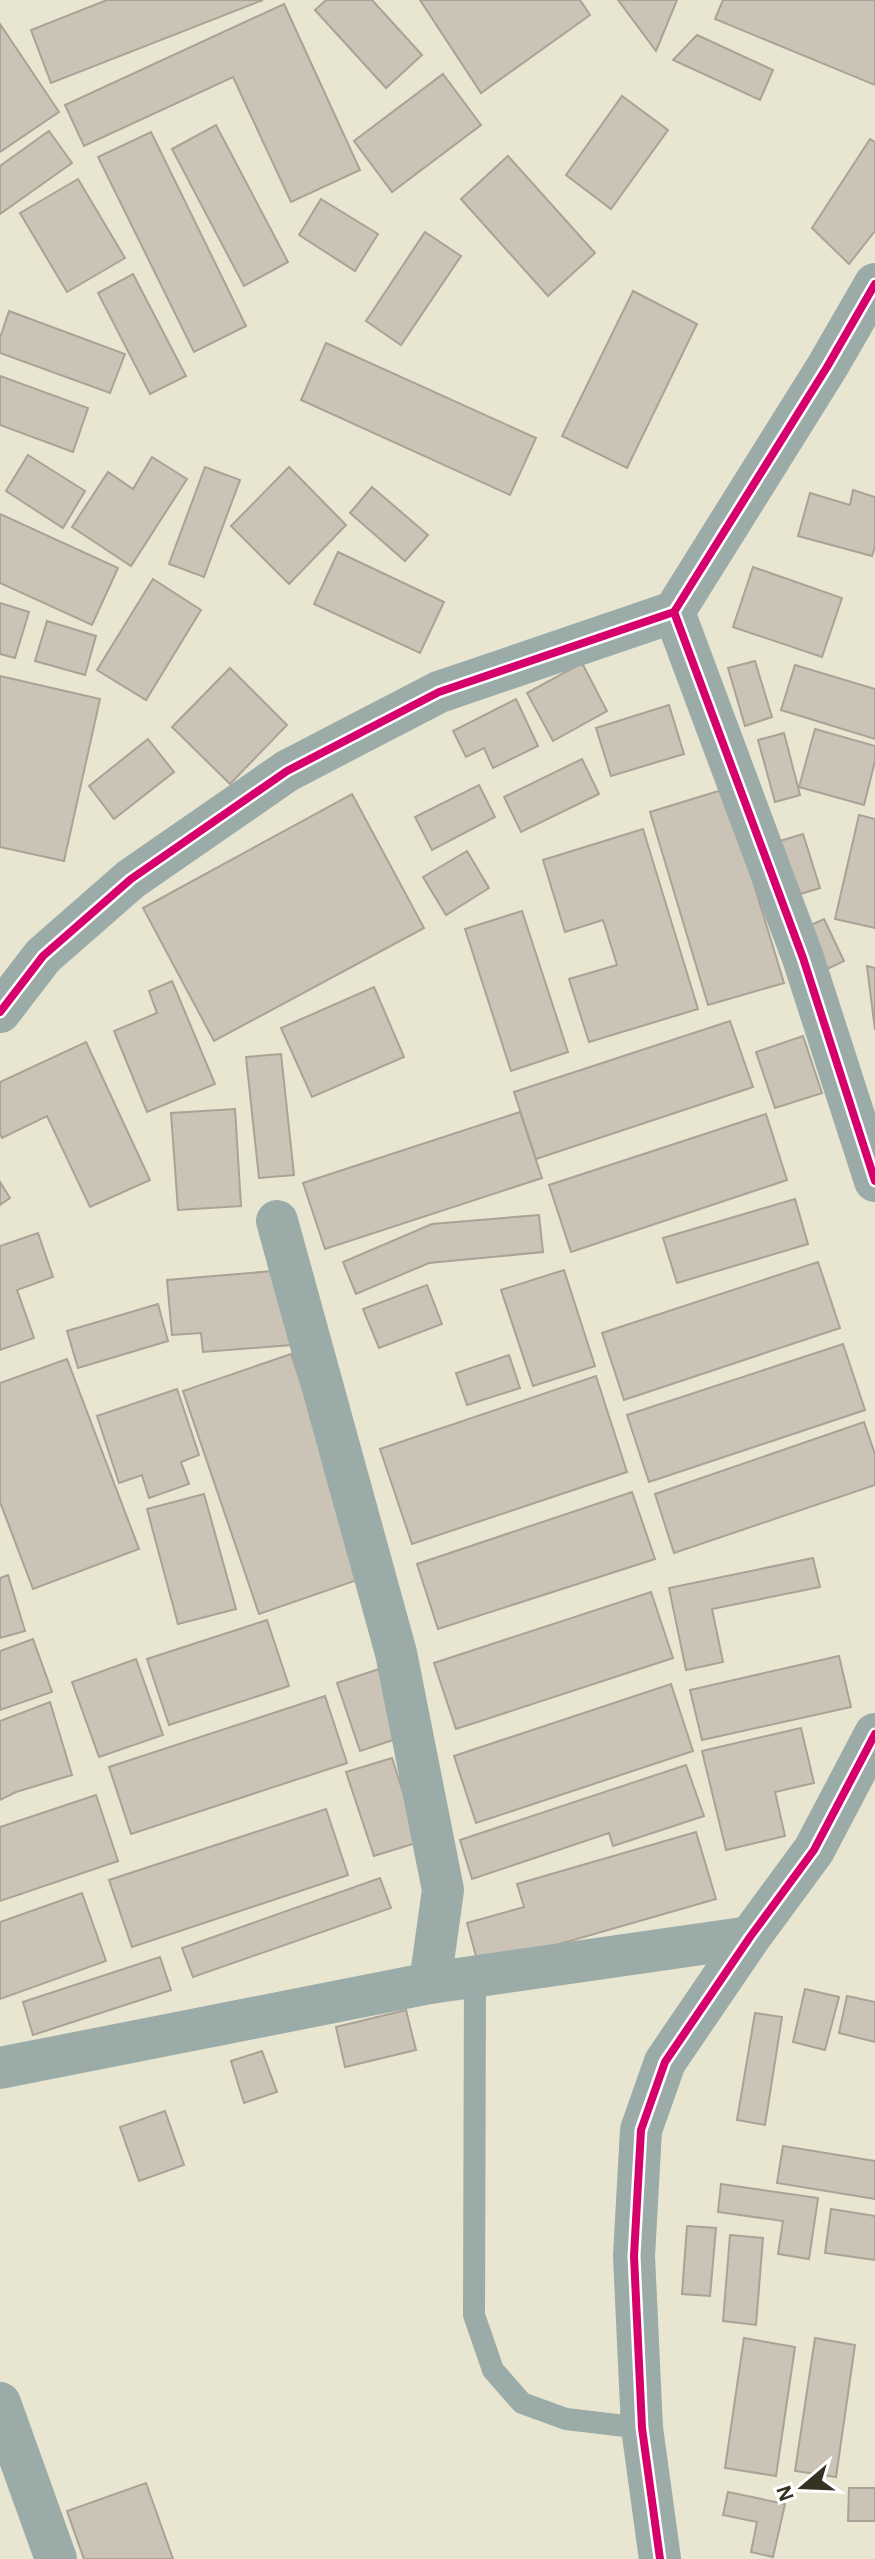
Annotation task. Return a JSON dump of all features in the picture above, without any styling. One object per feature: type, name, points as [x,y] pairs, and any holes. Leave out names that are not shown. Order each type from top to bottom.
[{"type":"street","points":[[0,1012],[43,956],[131,879],[287,771],[439,692],[674,612],[827,367],[875,284]]},
{"type":"street","points":[[674,612],[803,958],[875,1181]]},
{"type":"street","points":[[277,1221],[396,1653],[443,1890],[430,1983]]},
{"type":"street","points":[[660,2559],[642,2428],[634,2256],[641,2130],[665,2062],[814,1850],[875,1734]]},
{"type":"street","points":[[0,2068],[430,1983],[750,1937]]},
{"type":"street","points":[[0,2403],[56,2559]]},
{"type":"lane","points":[[475,1977],[474,2315],[493,2370],[522,2403],[566,2419],[642,2428]]},
{"type":"building","points":[[107,0],[263,0],[51,83],[31,30]]},
{"type":"building","points":[[326,0],[372,0],[422,55],[386,88],[315,10]]},
{"type":"building","points":[[420,0],[580,0],[590,15],[481,93]]},
{"type":"building","points":[[618,0],[677,0],[656,51]]},
{"type":"building","points":[[723,0],[875,0],[875,85],[715,19]]},
{"type":"building","points":[[284,4],[360,170],[291,202],[233,77],[84,146],[65,105]]},
{"type":"building","points":[[0,24],[59,112],[0,152]]},
{"type":"building","points":[[697,35],[773,70],[760,100],[673,60]]},
{"type":"building","points":[[443,74],[481,125],[392,192],[354,141]]},
{"type":"building","points":[[622,96],[668,130],[611,209],[566,175]]},
{"type":"building","points":[[216,125],[288,262],[244,286],[172,149]]},
{"type":"building","points":[[49,131],[72,163],[0,214],[0,166]]},
{"type":"building","points":[[151,132],[246,326],[194,352],[98,157]]},
{"type":"building","points":[[870,139],[875,142],[875,231],[849,264],[812,228]]},
{"type":"building","points":[[508,156],[595,253],[548,296],[461,199]]},
{"type":"building","points":[[78,179],[125,258],[67,292],[20,213]]},
{"type":"building","points":[[321,199],[378,234],[355,271],[299,235]]},
{"type":"building","points":[[425,232],[461,256],[401,345],[366,321]]},
{"type":"building","points":[[133,274],[186,376],[150,394],[98,293]]},
{"type":"building","points":[[633,291],[697,324],[627,468],[562,436]]},
{"type":"building","points":[[9,311],[125,354],[110,393],[0,353],[0,338]]},
{"type":"building","points":[[326,343],[536,438],[510,495],[301,400]]},
{"type":"building","points":[[0,376],[88,408],[73,452],[0,425]]},
{"type":"building","points":[[28,455],[85,491],[63,528],[6,491]]},
{"type":"building","points":[[152,457],[187,479],[131,566],[72,527],[108,472],[133,489]]},
{"type":"building","points":[[205,467],[240,480],[204,577],[169,564]]},
{"type":"building","points":[[289,467],[346,525],[289,584],[231,526]]},
{"type":"building","points":[[372,487],[428,535],[405,561],[350,513]]},
{"type":"building","points":[[853,490],[875,497],[875,546],[872,556],[798,536],[810,493],[850,505]]},
{"type":"building","points":[[0,514],[118,568],[92,625],[0,583]]},
{"type":"building","points":[[338,552],[444,602],[420,653],[314,604]]},
{"type":"building","points":[[753,567],[842,598],[822,657],[733,627]]},
{"type":"building","points":[[153,579],[201,610],[146,700],[97,670]]},
{"type":"building","points":[[0,603],[29,612],[15,658],[0,654]]},
{"type":"building","points":[[47,621],[96,636],[85,675],[35,661]]},
{"type":"building","points":[[755,661],[772,717],[745,726],[728,668]]},
{"type":"building","points":[[582,663],[607,711],[553,741],[527,693]]},
{"type":"building","points":[[795,665],[875,689],[875,739],[781,710]]},
{"type":"building","points":[[230,668],[287,725],[230,784],[172,727]]},
{"type":"building","points":[[0,676],[100,699],[64,861],[0,847]]},
{"type":"building","points":[[516,699],[538,746],[493,768],[484,748],[466,757],[453,731]]},
{"type":"building","points":[[669,705],[684,754],[611,776],[596,728]]},
{"type":"building","points":[[815,729],[875,746],[875,761],[864,805],[799,787]]},
{"type":"building","points":[[784,733],[800,795],[775,802],[758,740]]},
{"type":"building","points":[[148,739],[174,772],[114,819],[89,786]]},
{"type":"building","points":[[582,759],[599,794],[521,832],[504,797]]},
{"type":"building","points":[[479,785],[495,817],[432,850],[415,817]]},
{"type":"building","points":[[725,789],[784,983],[708,1005],[650,812]]},
{"type":"building","points":[[352,794],[424,928],[214,1041],[143,908]]},
{"type":"building","points":[[859,815],[875,819],[875,928],[835,919]]},
{"type":"building","points":[[643,829],[698,1009],[589,1042],[569,979],[617,965],[603,920],[565,932],[543,860]]},
{"type":"building","points":[[803,834],[820,888],[797,895],[780,841]]},
{"type":"building","points":[[467,851],[489,888],[446,915],[423,877]]},
{"type":"building","points":[[522,911],[568,1052],[511,1071],[465,929]]},
{"type":"building","points":[[824,919],[844,961],[825,970],[804,928]]},
{"type":"building","points":[[867,966],[875,968],[875,1030]]},
{"type":"building","points":[[172,981],[215,1084],[147,1112],[114,1031],[157,1013],[149,991]]},
{"type":"building","points":[[374,987],[404,1057],[312,1097],[281,1028]]},
{"type":"building","points":[[730,1021],[753,1087],[536,1159],[514,1092]]},
{"type":"building","points":[[803,1036],[822,1093],[775,1108],[756,1052]]},
{"type":"building","points":[[86,1042],[150,1180],[90,1207],[47,1116],[2,1138],[0,1134],[0,1082]]},
{"type":"building","points":[[281,1054],[294,1175],[259,1178],[246,1057]]},
{"type":"building","points":[[235,1109],[241,1206],[178,1210],[171,1113]]},
{"type":"building","points":[[520,1112],[542,1178],[325,1249],[303,1183]]},
{"type":"building","points":[[766,1114],[787,1180],[571,1252],[549,1185]]},
{"type":"building","points":[[0,1182],[10,1198],[0,1205]]},
{"type":"building","points":[[795,1199],[808,1244],[677,1283],[663,1238]]},
{"type":"building","points":[[539,1215],[543,1252],[429,1263],[356,1294],[343,1262],[432,1224]]},
{"type":"building","points":[[38,1233],[53,1277],[17,1290],[34,1338],[0,1350],[0,1246]]},
{"type":"building","points":[[818,1262],[840,1328],[624,1400],[602,1333]]},
{"type":"building","points":[[285,1270],[291,1345],[203,1352],[201,1333],[172,1335],[167,1280]]},
{"type":"building","points":[[564,1270],[595,1366],[533,1386],[501,1290]]},
{"type":"building","points":[[427,1285],[442,1324],[379,1348],[363,1309]]},
{"type":"building","points":[[158,1304],[168,1341],[78,1368],[67,1331]]},
{"type":"building","points":[[843,1344],[865,1410],[649,1482],[627,1415]]},
{"type":"building","points":[[291,1354],[366,1577],[259,1614],[183,1391]]},
{"type":"building","points":[[509,1355],[520,1388],[467,1405],[456,1373]]},
{"type":"building","points":[[67,1359],[139,1549],[33,1589],[0,1502],[0,1383]]},
{"type":"building","points":[[596,1376],[627,1472],[412,1544],[380,1449]]},
{"type":"building","points":[[177,1389],[199,1455],[181,1462],[189,1484],[149,1498],[142,1475],[119,1483],[97,1416]]},
{"type":"building","points":[[864,1422],[875,1454],[875,1485],[674,1553],[655,1494]]},
{"type":"building","points":[[632,1492],[655,1559],[438,1629],[417,1564]]},
{"type":"building","points":[[204,1494],[236,1609],[178,1624],[147,1509]]},
{"type":"building","points":[[813,1558],[820,1587],[712,1609],[723,1662],[686,1670],[669,1588]]},
{"type":"building","points":[[8,1575],[25,1631],[0,1638],[0,1578]]},
{"type":"building","points":[[651,1592],[673,1658],[456,1729],[434,1663]]},
{"type":"building","points":[[267,1620],[289,1686],[169,1725],[147,1659]]},
{"type":"building","points":[[33,1639],[52,1692],[0,1710],[0,1651]]},
{"type":"building","points":[[839,1656],[851,1707],[702,1740],[690,1690]]},
{"type":"building","points":[[136,1659],[163,1735],[99,1757],[72,1682]]},
{"type":"building","points":[[379,1669],[402,1737],[360,1751],[337,1683]]},
{"type":"building","points":[[671,1684],[693,1751],[476,1823],[454,1756]]},
{"type":"building","points":[[325,1696],[347,1763],[131,1834],[109,1767]]},
{"type":"building","points":[[50,1702],[72,1775],[0,1800],[0,1721]]},
{"type":"building","points":[[801,1728],[814,1783],[775,1792],[785,1836],[726,1850],[702,1751]]},
{"type":"building","points":[[392,1758],[419,1842],[374,1856],[346,1772]]},
{"type":"building","points":[[686,1765],[704,1816],[613,1846],[609,1833],[472,1879],[460,1840]]},
{"type":"building","points":[[96,1795],[118,1861],[0,1901],[0,1827]]},
{"type":"building","points":[[326,1809],[348,1875],[132,1947],[109,1880]]},
{"type":"building","points":[[696,1832],[716,1899],[479,1967],[467,1923],[524,1907],[517,1884]]},
{"type":"building","points":[[380,1878],[391,1908],[193,1977],[182,1948]]},
{"type":"building","points":[[82,1893],[106,1961],[0,1999],[0,1922]]},
{"type":"building","points":[[160,1957],[171,1990],[33,2035],[23,2002]]},
{"type":"building","points":[[805,1989],[839,1997],[825,2050],[793,2042]]},
{"type":"building","points":[[847,1996],[875,2002],[875,2042],[839,2033]]},
{"type":"building","points":[[406,2010],[416,2050],[345,2067],[336,2027]]},
{"type":"building","points":[[755,2013],[782,2017],[765,2125],[737,2120]]},
{"type":"building","points":[[262,2051],[277,2092],[244,2103],[231,2061]]},
{"type":"building","points":[[165,2111],[184,2165],[139,2181],[120,2127]]},
{"type":"building","points":[[783,2146],[875,2161],[875,2199],[777,2183]]},
{"type":"building","points":[[721,2184],[818,2198],[809,2259],[778,2254],[783,2221],[718,2212]]},
{"type":"building","points":[[831,2209],[875,2216],[875,2260],[825,2253]]},
{"type":"building","points":[[687,2226],[716,2228],[710,2296],[682,2294]]},
{"type":"building","points":[[730,2235],[763,2238],[756,2325],[723,2321]]},
{"type":"building","points":[[744,2338],[795,2347],[776,2476],[725,2468]]},
{"type":"building","points":[[815,2338],[855,2345],[836,2477],[795,2471]]},
{"type":"building","points":[[146,2483],[173,2559],[84,2559],[67,2511]]},
{"type":"building","points":[[849,2488],[875,2488],[875,2521],[848,2521]]},
{"type":"building","points":[[728,2492],[785,2504],[773,2557],[751,2552],[757,2522],[723,2515]]},
{"type":"cycle path","points":[[875,284],[827,367],[674,612],[803,958],[875,1181]]},
{"type":"cycle path","points":[[0,1012],[43,956],[131,879],[287,771],[439,692],[674,612]]},
{"type":"cycle path","points":[[660,2559],[642,2428],[634,2256],[641,2130],[665,2062],[814,1850],[875,1734]]}]
